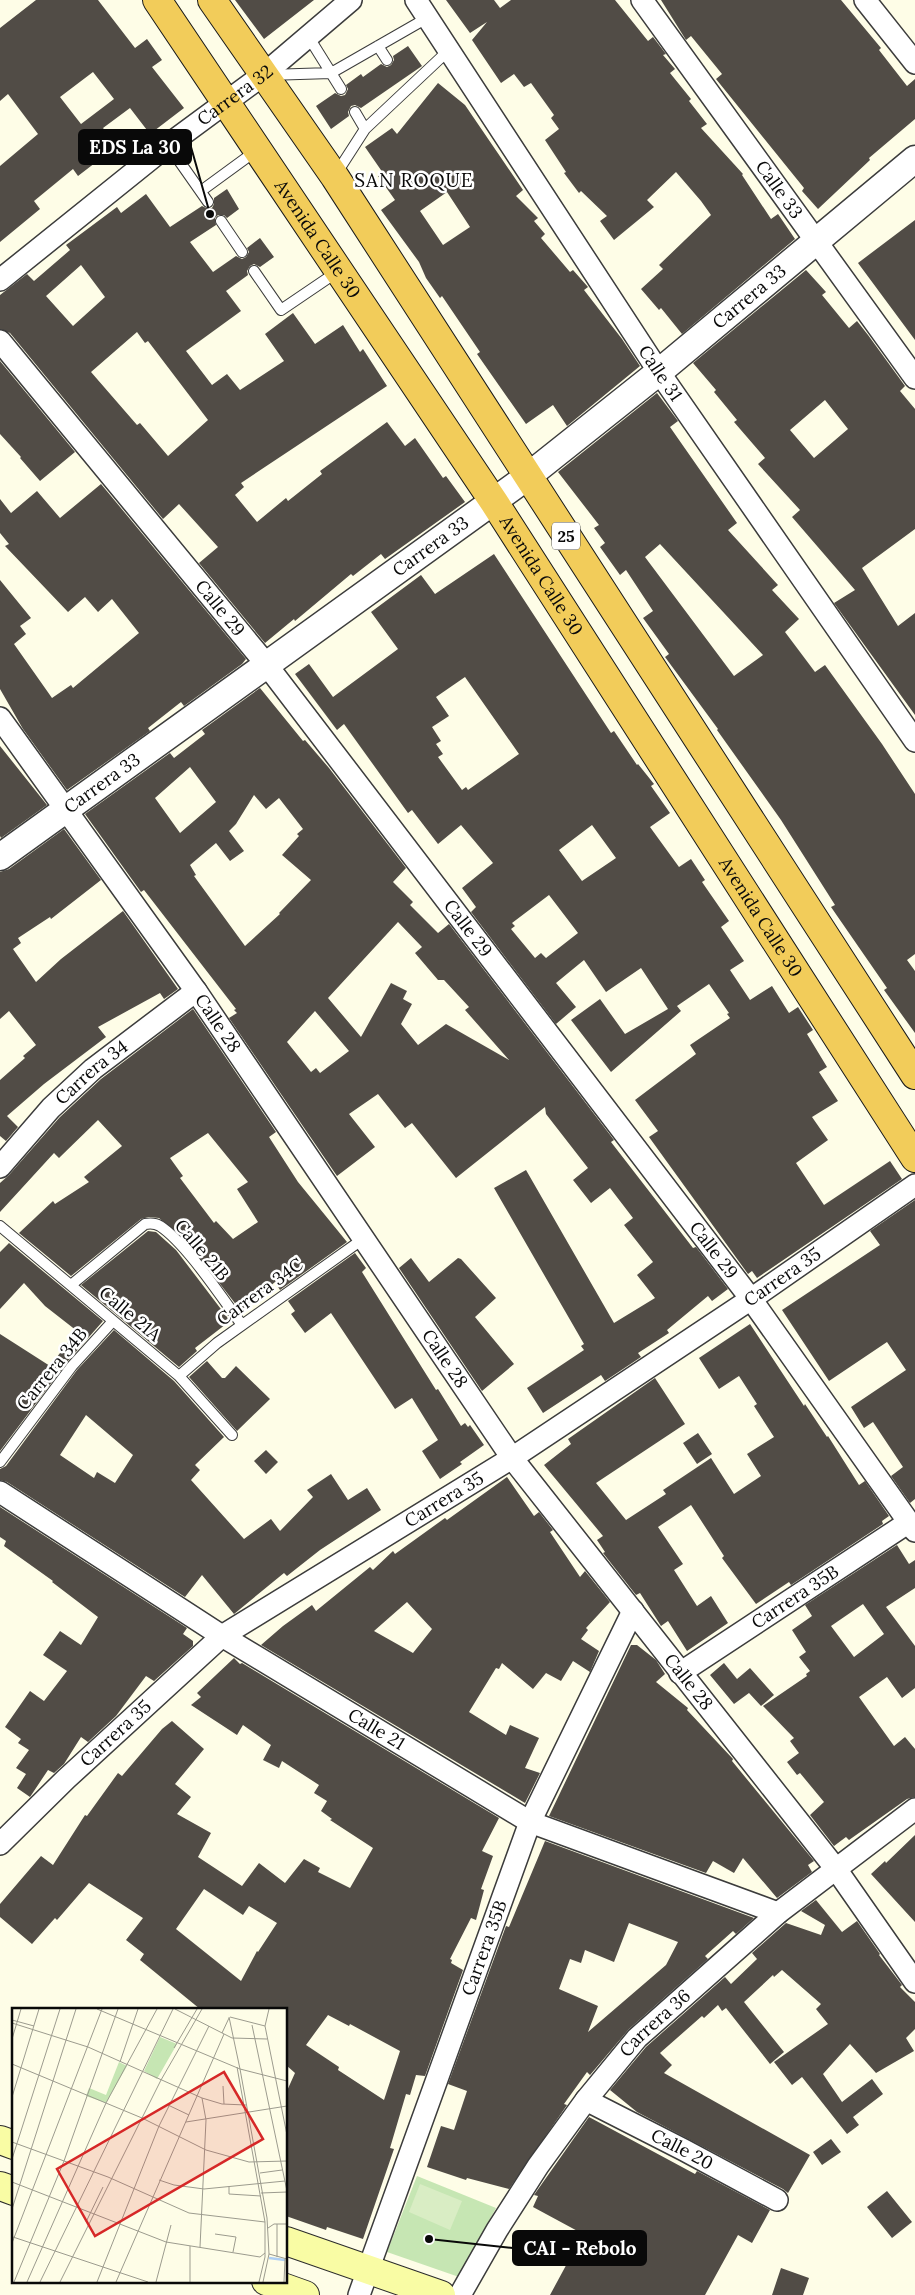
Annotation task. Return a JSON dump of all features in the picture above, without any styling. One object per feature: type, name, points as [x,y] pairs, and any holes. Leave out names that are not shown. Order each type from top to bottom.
[{"type":"highway","name":"Avenida Calle 30","points":[[157,0],[494,502],[915,1158]]},
{"type":"highway","name":"25","points":[[212,0],[334,177],[915,1075]]},
{"type":"main road","points":[[0,2140],[12,2144]]},
{"type":"main road","points":[[0,2186],[12,2190]]},
{"type":"main road","points":[[288,2242],[441,2295]]},
{"type":"main road","points":[[269,2282],[305,2295]]},
{"type":"street","name":"Carrera 32","points":[[0,280],[168,144],[263,75],[350,0]]},
{"type":"street","name":"Calle 31","points":[[416,0],[659,372],[915,741]]},
{"type":"street","name":"Calle 33","points":[[642,0],[915,378]]},
{"type":"street","points":[[864,0],[915,64]]},
{"type":"street","name":"Carrera 33","points":[[0,856],[527,477],[659,372],[915,159]]},
{"type":"street","name":"Calle 29","points":[[0,341],[266,664],[751,1299],[912,1526]]},
{"type":"street","name":"Calle 28","points":[[0,718],[196,991],[362,1239],[512,1458],[836,1869],[915,1982]]},
{"type":"street","name":"Carrera 34","points":[[0,1167],[51,1108],[93,1069],[196,991]]},
{"type":"street","name":"Carrera 35","points":[[0,1844],[66,1779],[222,1636],[512,1458],[751,1299],[915,1185]]},
{"type":"street","name":"Calle 21","points":[[0,1492],[222,1636],[530,1822],[778,1913]]},
{"type":"street","name":"Carrera 35B","points":[[680,1673],[912,1526]]},
{"type":"street","name":"Carrera 35B","points":[[359,2295],[530,1822],[633,1611]]},
{"type":"street","name":"Carrera 36","points":[[460,2295],[533,2174],[586,2100],[637,2038],[778,1913],[915,1809]]},
{"type":"street","name":"Calle 20","points":[[586,2100],[776,2200]]},
{"type":"lane","points":[[263,75],[331,73],[428,18]]},
{"type":"lane","points":[[308,36],[341,89]]},
{"type":"lane","points":[[378,46],[387,60]]},
{"type":"lane","points":[[334,177],[365,129],[404,85],[449,50]]},
{"type":"lane","points":[[355,112],[365,129]]},
{"type":"lane","points":[[168,144],[208,202]]},
{"type":"lane","points":[[202,192],[257,149]]},
{"type":"lane","points":[[221,221],[242,252]]},
{"type":"lane","points":[[254,271],[281,310],[338,272]]},
{"type":"lane","name":"Calle 21B","points":[[71,1285],[145,1224],[154,1223],[160,1226],[183,1248],[242,1325]]},
{"type":"lane","name":"Calle 21A","points":[[0,1226],[179,1376],[232,1435]]},
{"type":"lane","name":"Carrera 34C","points":[[179,1376],[217,1343],[362,1239]]},
{"type":"lane","name":"Carrera 34B","points":[[0,1462],[72,1366],[112,1321]]},
{"type":"green space","points":[[417,2176],[496,2208],[459,2277],[387,2252]]},
{"type":"green space","points":[[420,2184],[462,2201],[450,2230],[409,2212]]},
{"type":"building","points":[[36,0],[98,0],[135,48],[147,39],[162,60],[152,67],[184,108],[150,134],[130,108],[103,128],[117,146],[78,176],[73,169],[34,201],[40,209],[0,242],[0,166],[38,134],[8,94],[0,101],[0,28]],"holes":[[[93,72],[114,99],[81,124],[60,97]]]},
{"type":"building","points":[[235,0],[314,0],[264,39]]},
{"type":"building","points":[[446,0],[494,0],[500,8],[511,0],[615,0],[648,41],[653,37],[666,54],[663,55],[675,69],[670,73],[691,99],[689,101],[707,124],[701,128],[743,174],[771,219],[778,214],[795,239],[682,334],[661,308],[659,310],[641,289],[663,269],[659,265],[711,215],[676,172],[647,200],[654,207],[614,240],[600,221],[607,216],[581,191],[579,193],[564,173],[566,172],[545,140],[559,129],[551,118],[554,115],[531,83],[524,87],[514,74],[501,83],[472,40],[487,22],[470,33]]},
{"type":"building","points":[[661,0],[841,0],[881,48],[879,50],[907,86],[915,79],[915,119],[869,158],[870,160],[818,209],[802,191],[804,188],[716,79],[722,74],[691,36],[686,40]]},
{"type":"building","points":[[408,46],[422,66],[361,108],[355,105],[351,106],[348,112],[349,116],[331,129],[316,106],[335,93],[341,96],[345,95],[348,89],[346,85],[361,74],[363,77],[381,64],[387,67],[391,65],[394,60],[393,56]]},
{"type":"building","points":[[438,83],[465,105],[523,190],[516,196],[538,218],[534,221],[545,234],[541,238],[570,272],[573,270],[588,287],[584,290],[622,339],[640,366],[567,426],[553,405],[526,424],[477,354],[480,352],[442,296],[440,298],[426,278],[419,262],[381,210],[395,200],[378,176],[383,173],[365,147],[392,128],[397,134]],"holes":[[[447,192],[470,227],[443,245],[420,211]]]},
{"type":"building","points":[[227,189],[239,209],[227,218],[224,215],[218,215],[215,218],[216,225],[190,242],[213,272],[236,256],[242,259],[246,257],[249,252],[247,248],[260,238],[274,257],[260,267],[254,264],[250,266],[247,271],[248,275],[226,291],[241,311],[186,351],[212,385],[227,374],[240,390],[284,361],[265,334],[293,313],[315,344],[343,325],[360,352],[363,349],[387,386],[241,483],[244,487],[235,495],[257,522],[286,498],[288,501],[322,474],[320,471],[387,422],[405,446],[415,438],[443,478],[446,476],[465,502],[385,559],[381,554],[353,576],[351,574],[295,621],[294,619],[265,643],[199,563],[218,547],[179,504],[163,519],[10,333],[0,329],[0,295],[27,274],[34,281],[70,250],[66,245],[117,207],[121,213],[146,194],[170,227],[202,206],[212,208],[214,198]],"holes":[[[81,265],[105,297],[73,326],[46,296]],[[137,332],[145,343],[148,341],[208,420],[168,456],[140,423],[137,425],[91,372]]]},
{"type":"building","points":[[915,220],[915,340],[858,263]]},
{"type":"building","points":[[806,270],[826,292],[822,295],[849,328],[857,321],[905,386],[900,391],[915,409],[915,529],[862,568],[898,626],[915,613],[915,715],[834,603],[855,590],[792,517],[800,510],[758,464],[765,458],[734,422],[737,420],[714,392],[716,390],[693,363]],"holes":[[[825,400],[848,429],[814,458],[790,430]]]},
{"type":"building","points":[[0,361],[75,452],[40,481],[0,434]]},
{"type":"building","points":[[657,393],[678,421],[670,427],[737,523],[728,530],[778,585],[772,590],[799,619],[785,632],[815,672],[825,665],[882,744],[915,794],[915,954],[907,960],[915,971],[915,1033],[884,990],[887,988],[831,907],[835,905],[781,820],[665,657],[669,654],[643,618],[653,611],[626,570],[620,575],[600,547],[605,543],[594,528],[599,525],[558,472]],"holes":[[[660,544],[763,655],[734,676],[645,557]]]},
{"type":"building","points":[[101,484],[246,659],[242,664],[184,706],[181,702],[148,728],[150,731],[67,790],[23,729],[0,689],[0,580],[31,618],[20,626],[26,634],[14,644],[52,698],[71,685],[73,688],[139,633],[112,599],[98,612],[85,597],[68,612],[5,546],[9,544],[0,533],[0,499],[11,513],[37,491],[60,518]]},
{"type":"building","points":[[494,554],[611,733],[614,731],[637,765],[654,784],[651,786],[670,813],[650,827],[679,867],[691,859],[705,880],[702,882],[729,921],[721,927],[744,961],[730,970],[750,1000],[772,986],[789,1013],[798,1007],[813,1030],[807,1034],[827,1067],[819,1072],[838,1101],[812,1117],[828,1140],[796,1163],[824,1205],[890,1161],[902,1179],[757,1278],[752,1271],[748,1274],[649,1137],[658,1131],[635,1100],[696,1054],[690,1045],[730,1018],[727,1014],[729,1013],[709,984],[677,1006],[681,1011],[611,1072],[571,1020],[600,999],[625,1034],[668,1009],[641,968],[606,992],[584,960],[556,983],[576,1007],[556,1024],[471,912],[476,907],[462,888],[493,863],[461,825],[438,844],[412,810],[408,813],[344,724],[337,730],[295,674],[309,664],[333,697],[398,649],[371,612],[421,575],[435,594]],"holes":[[[465,677],[519,754],[468,790],[466,787],[462,790],[438,757],[443,754],[436,744],[441,741],[432,727],[449,716],[436,697]],[[592,825],[616,858],[582,881],[559,850]],[[549,895],[578,933],[546,958],[541,953],[535,958],[511,929],[515,926],[512,923]]]},
{"type":"building","points":[[260,688],[303,741],[305,740],[329,768],[406,868],[393,882],[413,902],[410,905],[438,933],[449,924],[614,1140],[611,1142],[693,1248],[696,1247],[728,1289],[712,1301],[708,1296],[667,1330],[669,1333],[638,1353],[641,1357],[605,1381],[601,1375],[543,1413],[527,1388],[584,1350],[581,1346],[584,1344],[494,1188],[526,1170],[614,1323],[655,1298],[637,1275],[653,1262],[624,1225],[633,1218],[610,1188],[591,1203],[573,1180],[588,1168],[546,1114],[545,1107],[456,1178],[412,1123],[405,1128],[378,1094],[349,1114],[375,1147],[337,1176],[229,1018],[237,1013],[234,1010],[236,1009],[144,890],[141,892],[85,814],[170,753],[174,758],[205,734],[202,730]],"holes":[[[190,767],[216,802],[180,833],[155,798]],[[254,795],[266,809],[279,798],[303,829],[297,834],[299,836],[282,855],[311,880],[280,914],[245,946],[194,876],[196,875],[190,865],[216,843],[230,861],[244,851],[229,831],[236,824]],[[398,922],[422,947],[415,953],[438,980],[444,980],[469,1007],[465,1010],[509,1060],[446,1024],[418,1045],[401,1024],[412,1004],[403,999],[407,991],[391,983],[361,1037],[328,998]],[[315,1011],[349,1051],[320,1073],[316,1068],[311,1072],[287,1042]]]},
{"type":"building","points":[[0,746],[47,805],[1,838],[0,836]]},
{"type":"building","points":[[64,829],[101,880],[51,919],[50,917],[18,938],[21,943],[13,949],[36,982],[61,959],[123,911],[178,989],[164,999],[160,993],[98,1027],[106,1037],[44,1084],[7,1116],[18,1127],[6,1141],[0,1136],[0,1080],[25,1058],[23,1056],[36,1045],[9,1011],[0,1019],[0,872],[9,869]]},
{"type":"building","points":[[193,1009],[276,1132],[269,1137],[298,1182],[347,1242],[280,1290],[275,1282],[241,1311],[186,1240],[159,1218],[149,1217],[141,1219],[71,1276],[19,1233],[53,1201],[55,1204],[89,1182],[84,1177],[122,1146],[98,1120],[59,1158],[54,1153],[0,1212],[0,1183],[60,1117],[101,1079]],"holes":[[[208,1133],[248,1182],[237,1189],[258,1222],[233,1239],[216,1221],[214,1223],[180,1178],[183,1176],[170,1158]]]},
{"type":"building","points":[[915,1200],[915,1499],[910,1503],[891,1476],[903,1467],[873,1422],[864,1428],[851,1407],[906,1370],[887,1342],[829,1381],[782,1310],[880,1245],[870,1231]]},
{"type":"building","points":[[148,1231],[156,1232],[176,1250],[230,1321],[195,1348],[197,1351],[179,1367],[81,1285]]},
{"type":"building","points":[[9,1243],[103,1321],[67,1362],[0,1451],[0,1334],[50,1366],[77,1331],[45,1306],[24,1283],[0,1309],[0,1252]]},
{"type":"building","points":[[355,1253],[366,1268],[362,1272],[436,1390],[438,1389],[461,1426],[465,1423],[468,1427],[470,1425],[484,1445],[460,1462],[462,1464],[440,1479],[422,1451],[438,1440],[412,1398],[395,1409],[331,1313],[305,1333],[291,1314],[295,1311],[288,1301]]},
{"type":"building","points":[[411,1258],[429,1282],[458,1258],[461,1259],[496,1298],[475,1317],[514,1364],[482,1391],[399,1268]]},
{"type":"building","points":[[750,1324],[804,1406],[805,1404],[828,1436],[859,1485],[865,1481],[889,1516],[882,1521],[883,1524],[791,1585],[789,1582],[756,1604],[722,1558],[724,1556],[691,1505],[658,1527],[683,1564],[674,1570],[697,1606],[711,1596],[728,1623],[687,1651],[668,1621],[661,1626],[640,1593],[636,1595],[603,1553],[605,1552],[597,1540],[603,1536],[544,1465],[571,1444],[568,1439],[655,1378],[685,1424],[596,1483],[626,1520],[666,1494],[663,1490],[711,1458],[734,1494],[761,1476],[747,1454],[774,1437],[754,1406],[757,1404],[739,1376],[719,1389],[699,1358]]},
{"type":"building","points":[[114,1330],[174,1381],[224,1437],[195,1465],[200,1470],[191,1480],[244,1539],[271,1519],[280,1531],[313,1497],[307,1490],[331,1474],[348,1500],[367,1488],[381,1510],[320,1550],[287,1576],[284,1573],[234,1614],[202,1575],[185,1597],[7,1482],[0,1480],[0,1469],[6,1466],[77,1370]],"holes":[[[86,1415],[133,1455],[115,1483],[97,1472],[94,1478],[60,1455]]]},
{"type":"building","points":[[207,1361],[222,1378],[225,1378],[236,1366],[270,1399],[237,1431],[189,1377]]},
{"type":"building","points":[[698,1433],[712,1454],[697,1464],[683,1443]]},
{"type":"building","points":[[266,1450],[278,1462],[266,1474],[254,1461]]},
{"type":"building","points":[[507,1477],[534,1516],[539,1512],[553,1530],[550,1532],[580,1577],[585,1571],[610,1602],[586,1628],[588,1630],[581,1639],[599,1651],[590,1672],[573,1661],[561,1681],[546,1673],[533,1689],[502,1663],[499,1669],[496,1668],[469,1712],[506,1735],[510,1725],[539,1738],[525,1768],[540,1773],[525,1803],[261,1645],[312,1605],[316,1611],[370,1567],[373,1570],[393,1551],[395,1554],[445,1518],[447,1520]],"holes":[[[407,1602],[432,1629],[413,1653],[374,1631]]]},
{"type":"building","points":[[0,1507],[187,1628],[183,1634],[193,1641],[193,1646],[154,1681],[146,1676],[116,1716],[88,1742],[81,1737],[64,1764],[54,1773],[48,1770],[30,1797],[17,1788],[26,1774],[16,1768],[29,1750],[18,1743],[21,1739],[5,1727],[30,1691],[44,1701],[67,1671],[43,1655],[60,1631],[81,1645],[98,1617],[53,1581],[4,1546],[6,1541],[0,1537]]},
{"type":"building","points":[[897,1545],[909,1564],[915,1560],[915,1588],[886,1607],[915,1646],[915,1688],[902,1698],[887,1677],[859,1697],[894,1746],[905,1737],[915,1749],[915,1797],[907,1799],[849,1840],[846,1837],[834,1846],[810,1815],[824,1802],[800,1773],[797,1775],[787,1762],[799,1753],[790,1741],[794,1738],[763,1706],[807,1676],[806,1674],[810,1671],[799,1657],[806,1652],[792,1630],[812,1616],[805,1605]],"holes":[[[863,1604],[884,1634],[854,1657],[831,1626]]]},
{"type":"building","points":[[631,1645],[637,1645],[656,1660],[665,1674],[656,1682],[688,1708],[687,1710],[733,1759],[732,1761],[814,1861],[808,1865],[812,1872],[777,1898],[743,1858],[734,1873],[713,1861],[706,1873],[549,1816]]},
{"type":"building","points":[[234,1658],[240,1664],[242,1663],[499,1818],[482,1851],[493,1856],[481,1889],[484,1890],[476,1920],[471,1918],[450,1959],[452,1960],[451,1963],[463,1970],[425,2076],[416,2075],[410,2095],[406,2094],[390,2148],[394,2149],[363,2239],[327,2227],[326,2230],[288,2217],[288,2089],[295,2073],[288,2067],[288,2008],[199,2008],[140,1960],[144,1954],[126,1940],[143,1918],[89,1883],[57,1920],[55,1918],[32,1944],[0,1917],[0,1904],[41,1856],[53,1865],[85,1815],[87,1816],[118,1773],[122,1776],[162,1729],[172,1721],[204,1749],[175,1784],[191,1797],[177,1814],[211,1833],[198,1857],[242,1886],[259,1863],[285,1883],[304,1859],[320,1868],[318,1872],[350,1888],[373,1848],[330,1820],[332,1819],[321,1811],[327,1801],[314,1793],[319,1785],[282,1761],[279,1768],[263,1760],[271,1745],[243,1725],[237,1735],[191,1705],[201,1697],[197,1693]],"holes":[[[204,1889],[243,1915],[249,1906],[277,1923],[257,1951],[241,1981],[176,1929]],[[328,2015],[349,2026],[350,2024],[400,2051],[384,2100],[338,2070],[339,2067],[306,2045]]]},
{"type":"building","points":[[724,1663],[737,1679],[750,1668],[774,1695],[761,1706],[749,1693],[734,1704],[710,1675]]},
{"type":"building","points":[[915,1835],[915,1922],[871,1874],[885,1861],[886,1863]]},
{"type":"building","points":[[545,1841],[754,1918],[736,1934],[733,1931],[705,1956],[708,1959],[629,2029],[590,2075],[587,2072],[564,2104],[567,2105],[509,2189],[467,2178],[466,2180],[427,2167],[441,2126],[454,2130],[467,2091],[448,2084],[506,1926],[509,1927]],"holes":[[[629,1923],[678,1942],[666,1965],[588,2032],[598,2006],[559,1989],[570,1959],[581,1963],[585,1950],[614,1962]]]},
{"type":"building","points":[[816,1900],[842,1932],[857,1921],[879,1955],[902,1985],[900,1987],[915,2002],[915,2029],[906,2038],[914,2051],[876,2073],[850,2044],[823,2074],[842,2102],[872,2079],[883,2094],[853,2117],[859,2125],[847,2134],[802,2077],[792,2085],[774,2062],[828,2024],[816,2009],[821,2004],[782,1970],[774,1977],[773,1975],[744,2002],[784,2052],[770,2064],[726,2008],[722,2011],[718,2005],[704,2018],[702,2016],[660,2053],[672,2065],[664,2073],[810,2155],[788,2193],[637,2112],[610,2090],[646,2047],[725,1977],[731,1984],[757,1959],[752,1953],[786,1923],[821,1935],[825,1925],[801,1911]]},
{"type":"building","points":[[589,2117],[695,2174],[697,2171],[770,2210],[752,2243],[738,2235],[705,2295],[550,2295],[583,2234],[533,2207],[538,2196],[534,2195]]},
{"type":"building","points":[[831,2139],[841,2152],[822,2165],[813,2152]]},
{"type":"building","points":[[887,2191],[912,2222],[892,2238],[867,2207]]},
{"type":"building","points":[[781,2268],[809,2278],[803,2295],[772,2295]]},
{"type":"place","name":"EDS La 30","points":[[210,214]]},
{"type":"place","name":"CAI - Rebolo","points":[[429,2239]]},
{"type":"district","name":"SAN ROQUE","points":[[414,180]]}]
